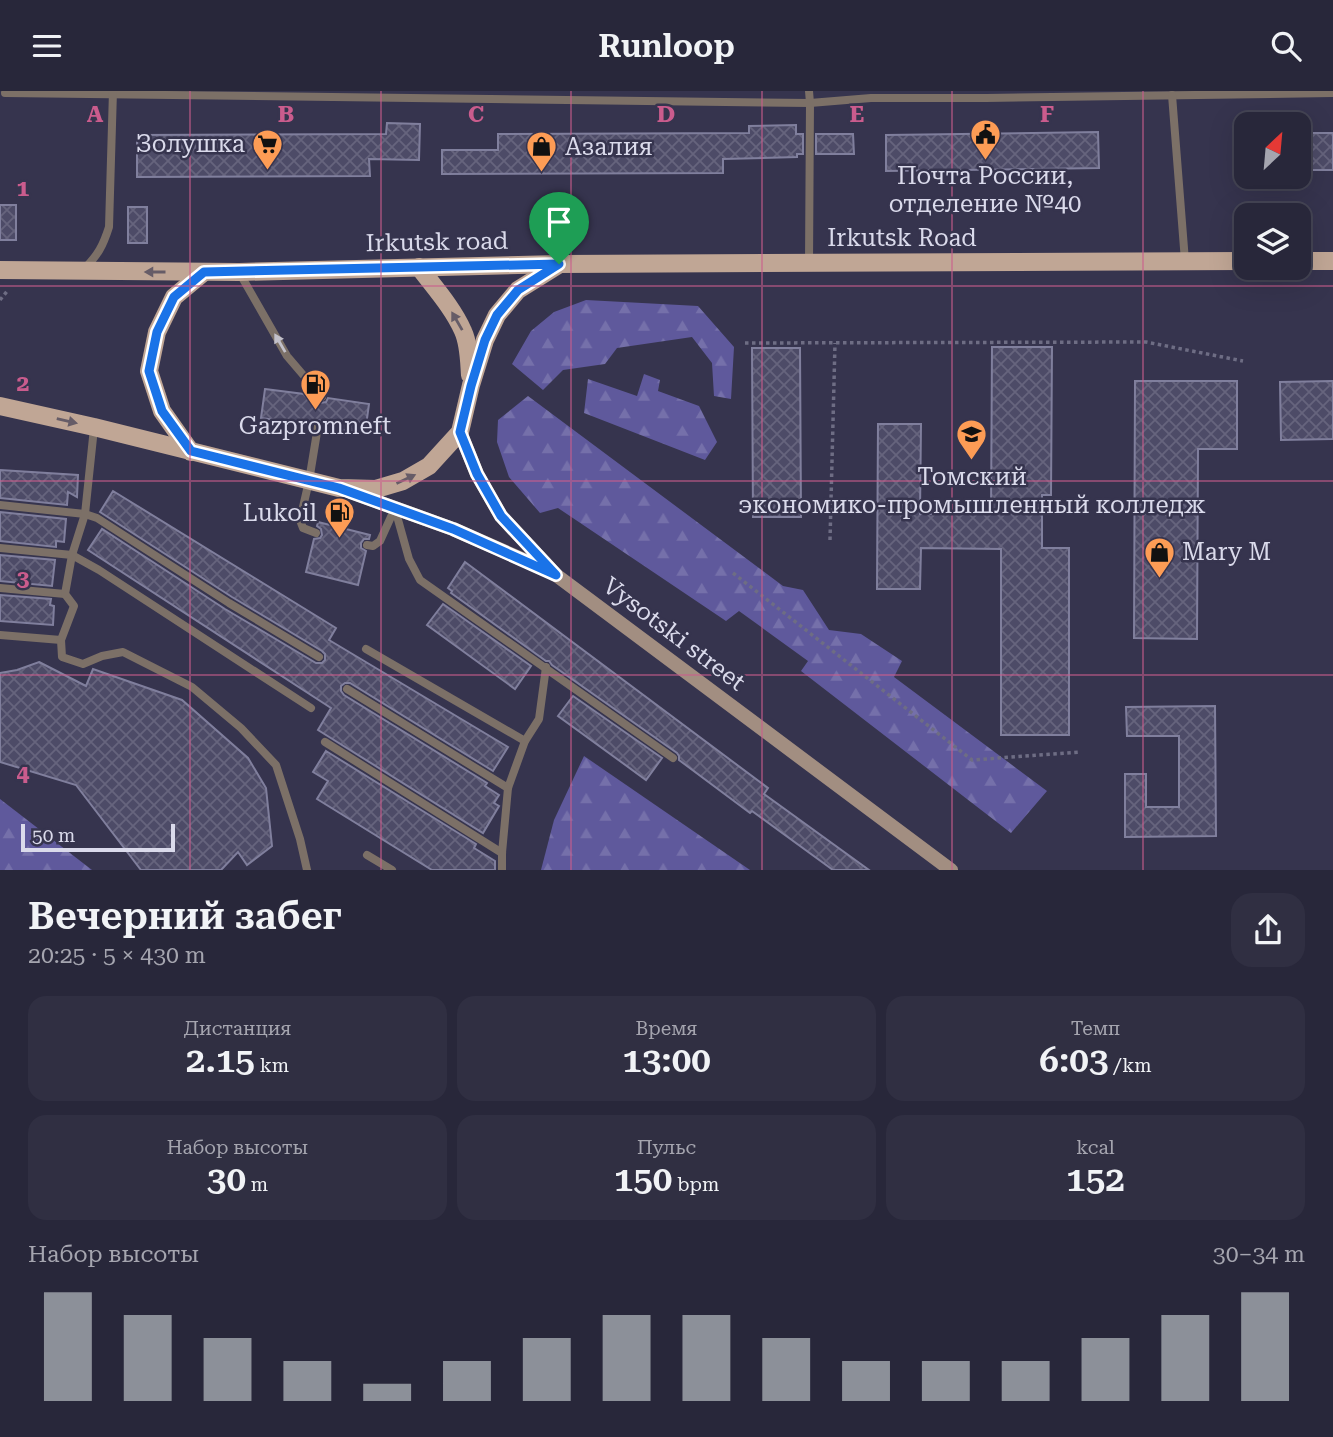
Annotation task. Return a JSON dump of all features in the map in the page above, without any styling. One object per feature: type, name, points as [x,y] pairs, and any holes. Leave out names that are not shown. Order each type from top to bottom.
[{"type":"main road","name":"Irkutsk Road","points":[[559,264],[1234,261]]},
{"type":"main road","points":[[1311,261],[1333,261]]},
{"type":"main road","name":"Irkutsk road","points":[[0,269],[239,272],[559,264]]},
{"type":"main road","name":"Irkutsk road","points":[[0,405],[339,488],[376,489],[404,481],[429,466],[460,432],[485,340],[497,315],[518,290],[559,264]]},
{"type":"main road","points":[[419,267],[464,333],[471,386]]},
{"type":"main road","points":[[191,451],[162,411],[149,371],[157,332],[174,297],[204,272]]},
{"type":"main road","points":[[460,432],[477,474],[501,516],[556,575]]},
{"type":"main road","name":"Vysotski street","points":[[339,488],[453,529],[556,575],[951,870]]},
{"type":"lane","points":[[618,91],[618,101]]},
{"type":"lane","points":[[808,91],[809,263]]},
{"type":"lane","points":[[5,93],[266,94],[810,103],[871,98],[1333,93]]},
{"type":"lane","points":[[82,271],[97,256],[109,227],[113,93]]},
{"type":"lane","points":[[1172,95],[1185,261]]},
{"type":"lane","points":[[239,272],[287,356],[322,397]]},
{"type":"lane","points":[[316,533],[303,528],[300,520],[318,426]]},
{"type":"lane","points":[[65,594],[72,555],[85,514],[94,427]]},
{"type":"lane","points":[[0,505],[85,514],[97,518],[319,657]]},
{"type":"lane","points":[[368,545],[373,546],[380,541],[395,508]]},
{"type":"lane","points":[[395,508],[409,559],[420,580],[673,758]]},
{"type":"lane","points":[[0,548],[72,555],[312,708]]},
{"type":"lane","points":[[0,589],[65,594],[74,605],[61,640],[62,657],[83,664],[102,656],[123,652],[192,687],[241,728],[276,765],[300,839],[306,870]]},
{"type":"lane","points":[[0,635],[61,640]]},
{"type":"lane","points":[[366,649],[525,741]]},
{"type":"lane","points":[[502,870],[508,788],[525,741],[539,719],[546,667]]},
{"type":"lane","points":[[347,689],[508,788]]},
{"type":"lane","points":[[325,743],[502,853]]},
{"type":"lane","points":[[368,855],[391,870]]},
{"type":"path","points":[[0,300],[8,290]]},
{"type":"path","points":[[745,343],[1146,342],[1243,361]]},
{"type":"path","points":[[830,540],[835,343]]},
{"type":"path","points":[[733,573],[972,759],[1080,752]]},
{"type":"green space","points":[[586,300],[698,306],[734,347],[731,399],[714,396],[712,363],[692,337],[617,348],[605,364],[563,370],[543,390],[512,364],[531,331],[554,312]]},
{"type":"green space","points":[[644,374],[660,380],[658,391],[699,406],[717,442],[705,460],[584,413],[588,379],[637,396]]},
{"type":"green space","points":[[528,396],[783,586],[803,590],[829,630],[861,634],[902,661],[894,677],[1047,791],[1011,833],[801,671],[808,661],[739,611],[726,621],[558,508],[540,513],[509,477],[497,442],[498,420]]},
{"type":"green space","points":[[584,756],[750,870],[541,870],[554,820]]},
{"type":"green space","points":[[0,799],[92,870],[0,870]]},
{"type":"building","points":[[387,123],[420,124],[419,160],[369,159],[370,176],[137,177],[137,135],[386,134]]},
{"type":"building","points":[[796,125],[796,134],[803,134],[803,154],[797,154],[797,157],[723,159],[723,173],[442,174],[442,150],[498,150],[498,134],[749,133],[749,126]]},
{"type":"building","points":[[1098,132],[1099,168],[886,171],[886,135]]},
{"type":"building","points":[[1311,133],[1333,133],[1333,170],[1311,170]]},
{"type":"building","points":[[816,134],[853,134],[854,154],[816,154]]},
{"type":"building","points":[[0,205],[16,205],[16,240],[0,240]]},
{"type":"building","points":[[128,207],[147,207],[147,243],[128,243]]},
{"type":"building","points":[[992,347],[1052,347],[1051,495],[1042,495],[1042,548],[1069,548],[1069,735],[1001,735],[1001,549],[921,548],[920,589],[877,589],[878,424],[921,424],[920,514],[991,514]]},
{"type":"building","points":[[752,348],[800,348],[801,517],[753,517]]},
{"type":"building","points":[[1135,381],[1237,381],[1237,449],[1198,449],[1197,639],[1134,638]]},
{"type":"building","points":[[1333,381],[1333,439],[1281,440],[1280,382]]},
{"type":"building","name":"Gazpromneft","points":[[265,389],[312,395],[320,403],[326,402],[328,398],[369,404],[365,433],[324,427],[323,421],[318,420],[311,425],[261,418]]},
{"type":"building","points":[[0,470],[78,475],[77,497],[68,492],[67,505],[0,498]]},
{"type":"building","points":[[113,491],[336,628],[329,640],[508,747],[493,771],[350,683],[341,686],[344,695],[487,783],[485,786],[499,795],[494,803],[499,806],[483,833],[318,730],[331,708],[88,550],[102,529],[225,609],[316,663],[325,660],[322,651],[100,512]]},
{"type":"building","points":[[0,512],[66,519],[64,542],[56,541],[56,547],[0,541]]},
{"type":"building","points":[[318,522],[370,535],[369,539],[364,539],[361,543],[361,548],[366,551],[358,585],[306,572],[314,539],[322,535],[317,526]]},
{"type":"building","points":[[0,555],[55,560],[52,586],[0,581]]},
{"type":"building","points":[[465,562],[768,788],[764,794],[869,870],[833,870],[679,760],[677,753],[451,593],[448,588]]},
{"type":"building","points":[[0,595],[51,599],[50,605],[54,606],[53,625],[0,621]]},
{"type":"building","points":[[443,604],[531,666],[515,689],[427,625]]},
{"type":"building","points":[[39,662],[86,686],[93,669],[182,700],[248,758],[266,788],[272,846],[247,865],[238,852],[221,870],[141,870],[76,785],[0,762],[0,673]]},
{"type":"building","points":[[573,696],[662,758],[646,780],[558,716]]},
{"type":"building","points":[[1215,706],[1216,836],[1125,837],[1125,774],[1146,774],[1146,807],[1179,807],[1179,736],[1127,736],[1126,707]]},
{"type":"building","points":[[326,751],[476,844],[474,848],[495,861],[495,870],[432,870],[317,799],[328,781],[313,772]]},
{"type":"place","name":"Почта России, отделение №40","points":[[985,161]]},
{"type":"place","name":"Золушка","points":[[268,171]]},
{"type":"place","name":"Азалия","points":[[542,174]]},
{"type":"place","name":"Gazpromneft","points":[[315,411]]},
{"type":"place","name":"Томский экономико-промышленный колледж","points":[[972,462]]},
{"type":"place","name":"Lukoil","points":[[340,540]]},
{"type":"place","name":"Mary M","points":[[1159,579]]},
{"type":"route","points":[[559,264],[518,290],[497,315],[485,340],[460,432],[477,474],[501,516],[556,575],[453,529],[339,488],[191,451],[162,411],[149,371],[157,332],[174,297],[204,272],[559,264]]}]
